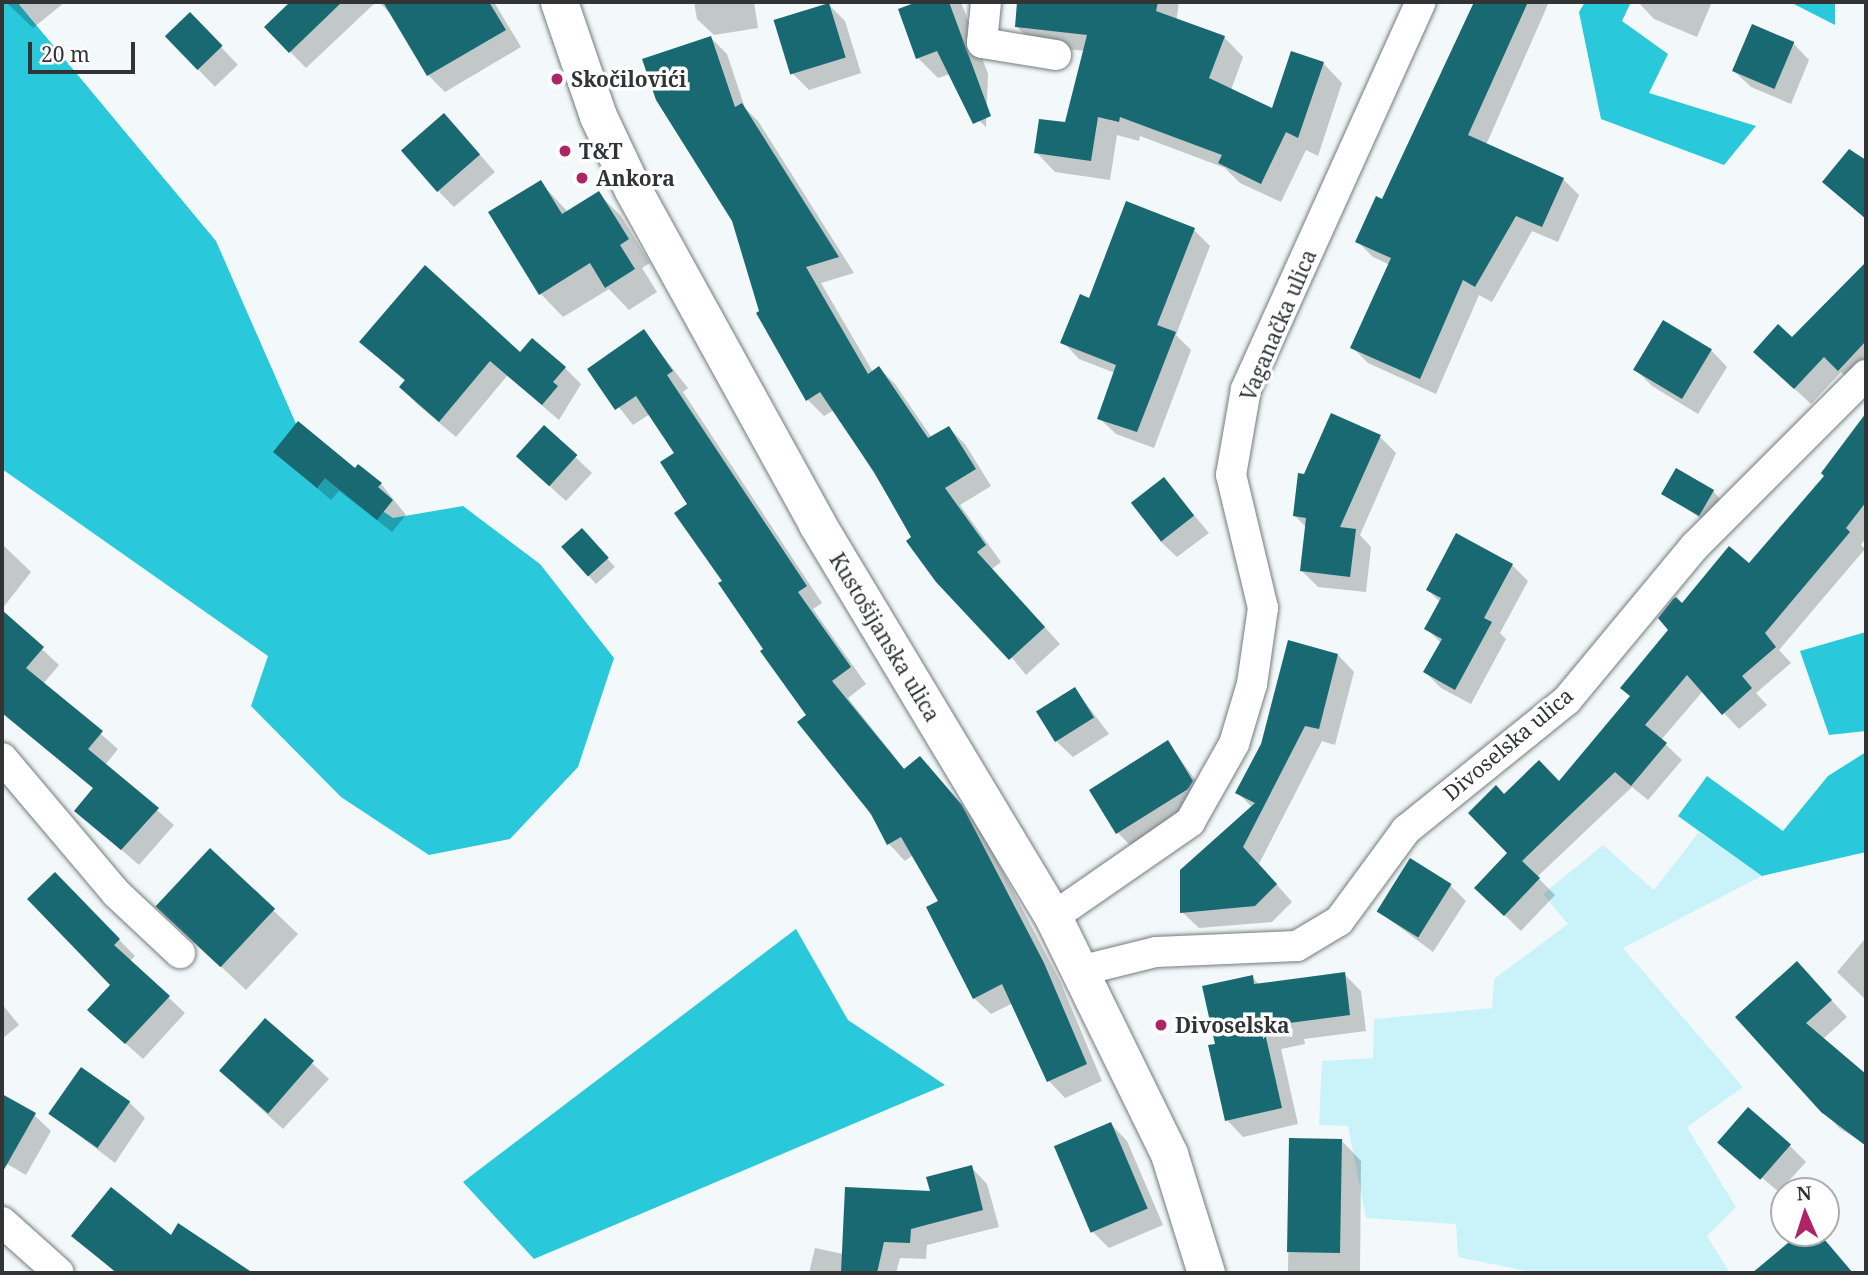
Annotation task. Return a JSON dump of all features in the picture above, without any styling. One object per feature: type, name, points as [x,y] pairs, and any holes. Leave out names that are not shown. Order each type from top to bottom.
[{"type":"street","name":"Kustošijanska ulica","points":[[559,2],[598,116],[633,190],[817,524],[1053,918],[1169,1154],[1206,1273]]},
{"type":"street","points":[[986,2],[982,43],[1056,55]]},
{"type":"street","name":"Vaganačka ulica","points":[[1053,918],[1190,822],[1234,744],[1252,684],[1263,608],[1231,475],[1247,389],[1422,2]]},
{"type":"street","name":"Divoselska ulica","points":[[1079,971],[1156,952],[1297,946],[1339,922],[1406,830],[1567,700],[1695,546],[1866,375]]},
{"type":"street","points":[[2,758],[116,893],[180,953]]},
{"type":"street","points":[[2,1222],[59,1273]]},
{"type":"shaded area","points":[[2,2],[17,2],[216,241],[314,465],[393,518],[463,506],[540,564],[614,658],[578,767],[510,839],[429,855],[341,797],[251,706],[268,656],[2,469]]},
{"type":"shaded area","points":[[1585,2],[1631,2],[1622,21],[1668,54],[1649,93],[1756,126],[1724,165],[1601,119],[1579,12]]},
{"type":"shaded area","points":[[1790,2],[1835,2],[1835,25]]},
{"type":"shaded area","points":[[1866,632],[1866,731],[1829,735],[1800,651]]},
{"type":"shaded area","points":[[1866,752],[1866,852],[1762,876],[1678,816],[1707,776],[1783,831],[1828,776]]},
{"type":"shaded area","points":[[1699,832],[1762,876],[1623,948],[1743,1087],[1687,1127],[1736,1207],[1707,1236],[1730,1273],[1536,1273],[1458,1257],[1456,1224],[1366,1218],[1348,1126],[1319,1125],[1322,1061],[1373,1058],[1374,1019],[1492,1008],[1494,979],[1568,924],[1543,894],[1603,845],[1654,890]]},
{"type":"shaded area","points":[[796,929],[848,1020],[945,1085],[534,1259],[463,1182]]},
{"type":"building","points":[[290,2],[342,2],[289,53],[264,27]]},
{"type":"building","points":[[383,2],[489,2],[506,30],[427,76]]},
{"type":"building","points":[[917,2],[949,2],[991,116],[973,124],[937,51],[916,59],[898,9]]},
{"type":"building","points":[[1017,2],[1158,2],[1156,11],[1225,36],[1209,78],[1272,108],[1291,51],[1324,62],[1298,138],[1286,132],[1261,184],[1218,163],[1222,155],[1120,117],[1119,122],[1098,117],[1091,161],[1034,153],[1039,119],[1065,122],[1087,35],[1015,27]]},
{"type":"building","points":[[1474,2],[1528,2],[1468,135],[1564,178],[1542,227],[1516,216],[1475,287],[1463,280],[1420,379],[1350,348],[1391,258],[1355,242],[1376,196],[1382,199]]},
{"type":"building","points":[[829,3],[846,58],[790,74],[774,20]]},
{"type":"building","points":[[190,12],[223,46],[197,70],[165,36]]},
{"type":"building","points":[[1752,24],[1794,42],[1774,89],[1732,71]]},
{"type":"building","points":[[711,36],[735,107],[742,103],[839,257],[806,267],[868,374],[879,366],[928,438],[949,426],[976,469],[945,488],[986,545],[977,552],[1045,627],[1009,660],[936,582],[906,541],[911,537],[874,472],[820,392],[806,401],[756,313],[759,311],[732,221],[656,100],[642,59]]},
{"type":"building","points":[[444,113],[480,155],[437,192],[401,150]]},
{"type":"building","points":[[1849,149],[1866,160],[1866,219],[1822,182]]},
{"type":"building","points":[[541,180],[562,214],[599,191],[629,239],[620,245],[635,269],[605,288],[590,263],[539,295],[488,212]]},
{"type":"building","points":[[1126,201],[1195,228],[1157,325],[1176,332],[1137,432],[1097,419],[1116,365],[1060,343],[1080,294],[1089,298]]},
{"type":"building","points":[[1866,262],[1866,341],[1838,371],[1824,357],[1794,389],[1753,352],[1778,324],[1792,337]]},
{"type":"building","points":[[425,265],[520,352],[532,338],[566,367],[553,382],[558,386],[542,405],[490,361],[439,422],[399,387],[405,380],[359,342]]},
{"type":"building","points":[[1663,320],[1712,349],[1682,399],[1633,370]]},
{"type":"building","points":[[644,329],[673,371],[667,375],[807,586],[798,592],[851,667],[832,681],[904,769],[920,756],[962,805],[1044,963],[1087,1064],[1047,1082],[1002,984],[973,999],[926,907],[938,901],[901,837],[887,845],[871,814],[797,722],[806,715],[760,651],[763,649],[718,583],[722,581],[674,513],[687,504],[660,462],[674,453],[636,396],[615,410],[587,369]]},
{"type":"building","points":[[1331,413],[1381,435],[1340,527],[1356,529],[1350,577],[1300,571],[1306,518],[1293,516],[1298,473],[1304,474]]},
{"type":"building","points":[[1866,413],[1866,502],[1846,528],[1850,532],[1765,633],[1776,647],[1742,676],[1752,688],[1722,715],[1687,675],[1645,725],[1667,743],[1631,786],[1615,772],[1522,861],[1540,878],[1504,916],[1474,888],[1507,853],[1468,813],[1496,785],[1504,794],[1539,760],[1559,781],[1630,696],[1620,688],[1668,630],[1658,618],[1673,599],[1676,597],[1682,603],[1729,546],[1749,563],[1824,476],[1821,473]]},
{"type":"building","points":[[298,421],[355,468],[358,464],[382,483],[378,487],[393,500],[377,520],[325,478],[317,488],[273,452]]},
{"type":"building","points":[[544,425],[577,455],[549,486],[516,456]]},
{"type":"building","points":[[1676,468],[1714,490],[1699,516],[1661,494]]},
{"type":"building","points":[[1164,477],[1194,516],[1161,541],[1131,503]]},
{"type":"building","points":[[582,528],[609,558],[588,576],[561,547]]},
{"type":"building","points":[[1456,533],[1513,564],[1484,618],[1492,622],[1455,690],[1423,672],[1442,639],[1424,629],[1441,598],[1426,590]]},
{"type":"building","points":[[2,610],[44,647],[26,668],[103,731],[88,749],[159,808],[121,850],[74,811],[93,788],[2,713]]},
{"type":"building","points":[[1288,640],[1338,654],[1319,729],[1305,726],[1243,847],[1277,884],[1255,906],[1180,913],[1180,870],[1255,803],[1235,793],[1261,744]]},
{"type":"building","points":[[1075,687],[1094,718],[1055,742],[1036,711]]},
{"type":"building","points":[[1168,740],[1193,781],[1188,789],[1116,834],[1089,790]]},
{"type":"building","points":[[210,848],[275,909],[221,967],[155,907]]},
{"type":"building","points":[[1410,858],[1452,884],[1418,937],[1377,911]]},
{"type":"building","points":[[55,872],[120,939],[114,945],[170,996],[125,1044],[87,1010],[110,985],[27,899]]},
{"type":"building","points":[[1797,961],[1832,1000],[1806,1023],[1866,1074],[1866,1146],[1821,1112],[1735,1017]]},
{"type":"building","points":[[1345,972],[1350,1015],[1289,1023],[1290,1027],[1265,1033],[1282,1108],[1225,1121],[1208,1045],[1215,1044],[1202,986],[1253,975],[1254,984]]},
{"type":"building","points":[[265,1018],[314,1061],[268,1113],[219,1071]]},
{"type":"building","points":[[81,1067],[130,1101],[97,1148],[48,1114]]},
{"type":"building","points":[[2,1094],[36,1113],[2,1173]]},
{"type":"building","points":[[1748,1107],[1791,1144],[1760,1180],[1717,1142]]},
{"type":"building","points":[[1111,1122],[1148,1209],[1091,1233],[1054,1146]]},
{"type":"building","points":[[1289,1138],[1342,1139],[1340,1253],[1287,1252]]},
{"type":"building","points":[[972,1165],[983,1210],[911,1229],[910,1243],[884,1242],[877,1273],[841,1273],[845,1187],[930,1191],[926,1177]]},
{"type":"building","points":[[111,1187],[171,1235],[178,1223],[253,1273],[117,1273],[71,1236]]},
{"type":"building","points":[[1783,1247],[1831,1247],[1853,1273],[1752,1273]]},
{"type":"place","name":"Skočilovići","points":[[557,79]]},
{"type":"place","name":"T&T","points":[[565,151]]},
{"type":"place","name":"Ankora","points":[[582,178]]},
{"type":"place","name":"Divoselska","points":[[1161,1025]]}]
